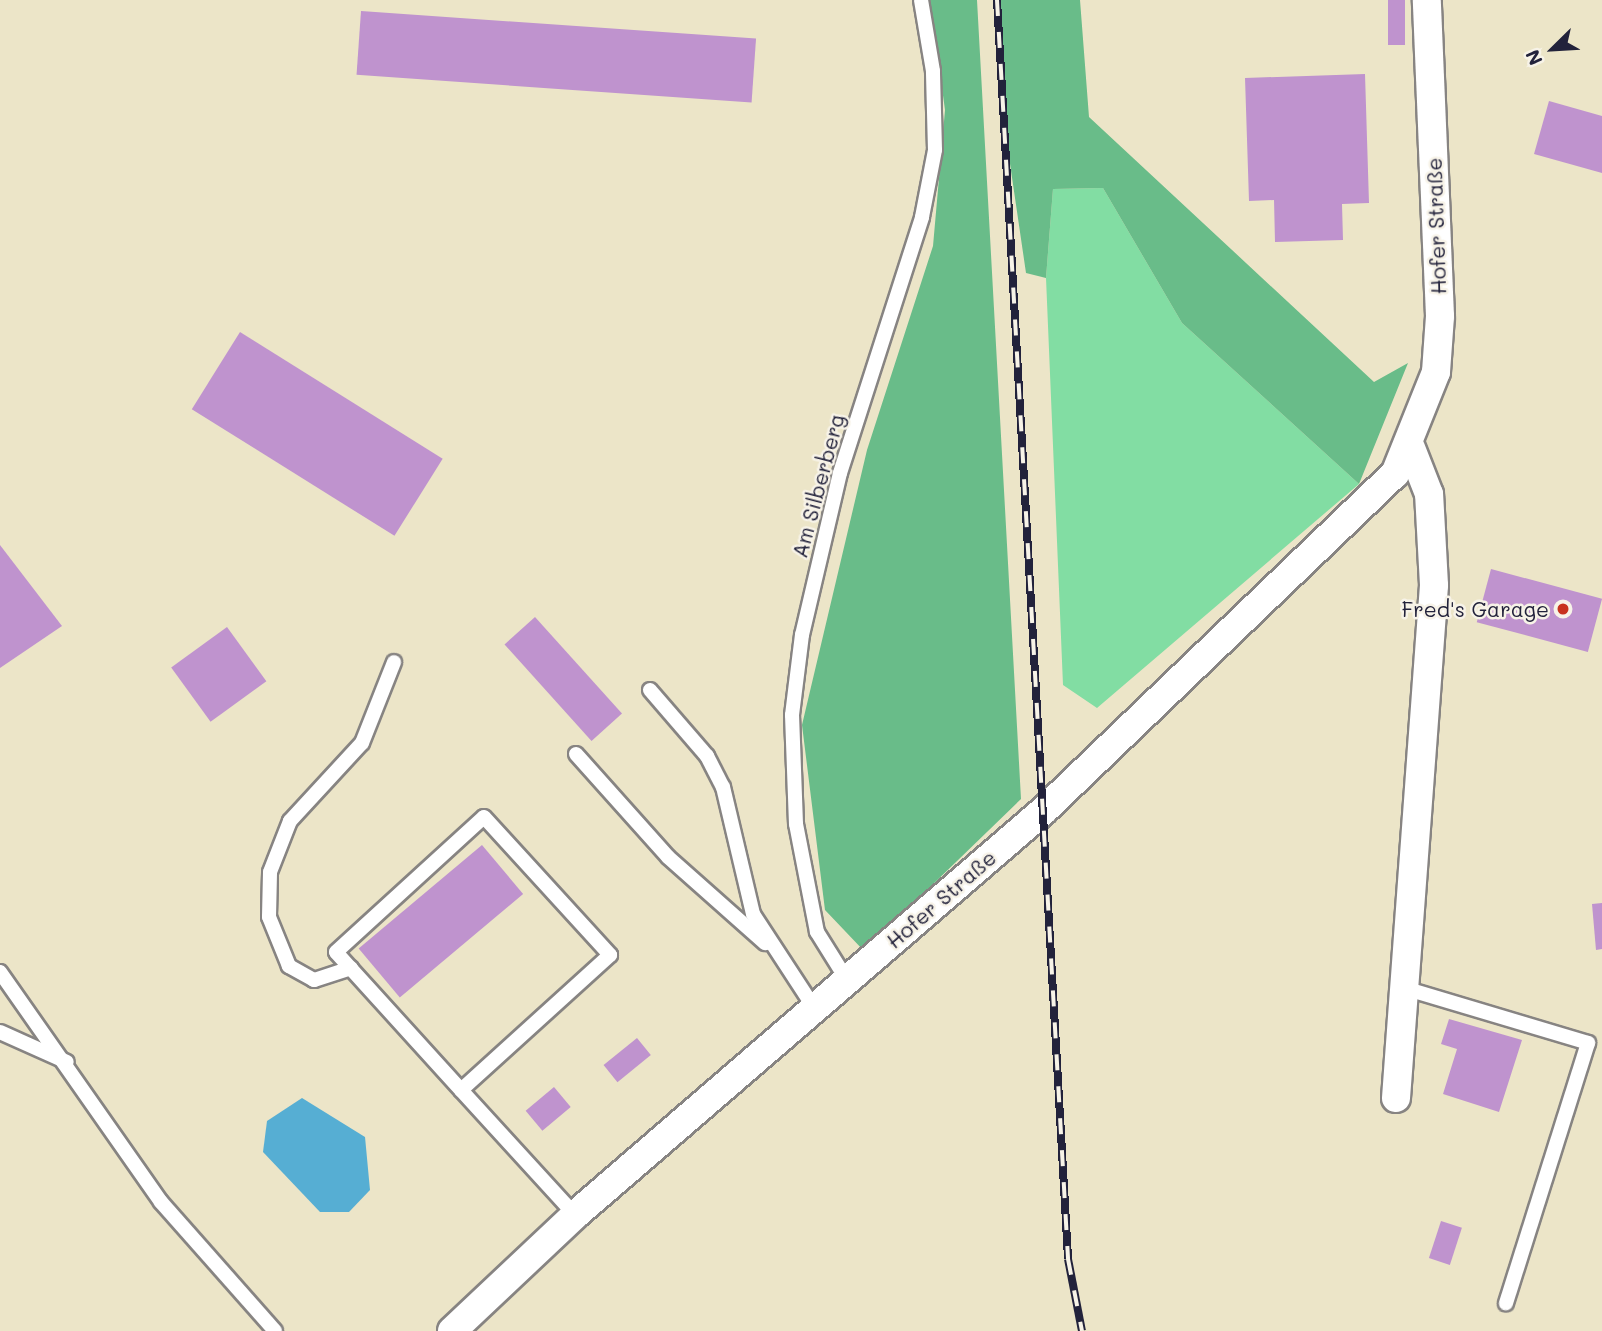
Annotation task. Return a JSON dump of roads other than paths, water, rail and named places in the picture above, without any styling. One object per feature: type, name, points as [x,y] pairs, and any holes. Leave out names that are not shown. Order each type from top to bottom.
[{"type":"street","name":"Hofer Straße","points":[[453,1331],[575,1215],[1042,812],[1373,502],[1411,448],[1436,372],[1440,316],[1427,0]]},
{"type":"street","points":[[1396,1098],[1434,584],[1429,494],[1411,448]]},
{"type":"lane","name":"Am Silberberg","points":[[847,980],[817,932],[796,824],[792,715],[802,635],[840,473],[922,217],[935,150],[933,71],[921,0]]},
{"type":"lane","points":[[351,968],[314,980],[289,966],[269,917],[270,872],[290,821],[362,743],[394,662]]},
{"type":"lane","points":[[650,690],[707,756],[723,787],[739,873],[774,952],[814,1009]]},
{"type":"lane","points":[[576,754],[668,857],[774,952]]},
{"type":"lane","points":[[461,1090],[610,955],[484,817],[336,952],[351,968],[461,1090],[575,1215]]},
{"type":"lane","points":[[0,972],[68,1062],[161,1202],[275,1331]]},
{"type":"lane","points":[[1404,988],[1588,1043],[1506,1303]]},
{"type":"lane","points":[[0,1032],[68,1062]]},
{"type":"water","points":[[302,1098],[365,1137],[370,1190],[349,1212],[320,1212],[263,1152],[267,1121]]},
{"type":"railway","points":[[997,0],[1068,1259],[1082,1331]]},
{"type":"place","name":"Fred's Garage","points":[[1563,609]]}]
